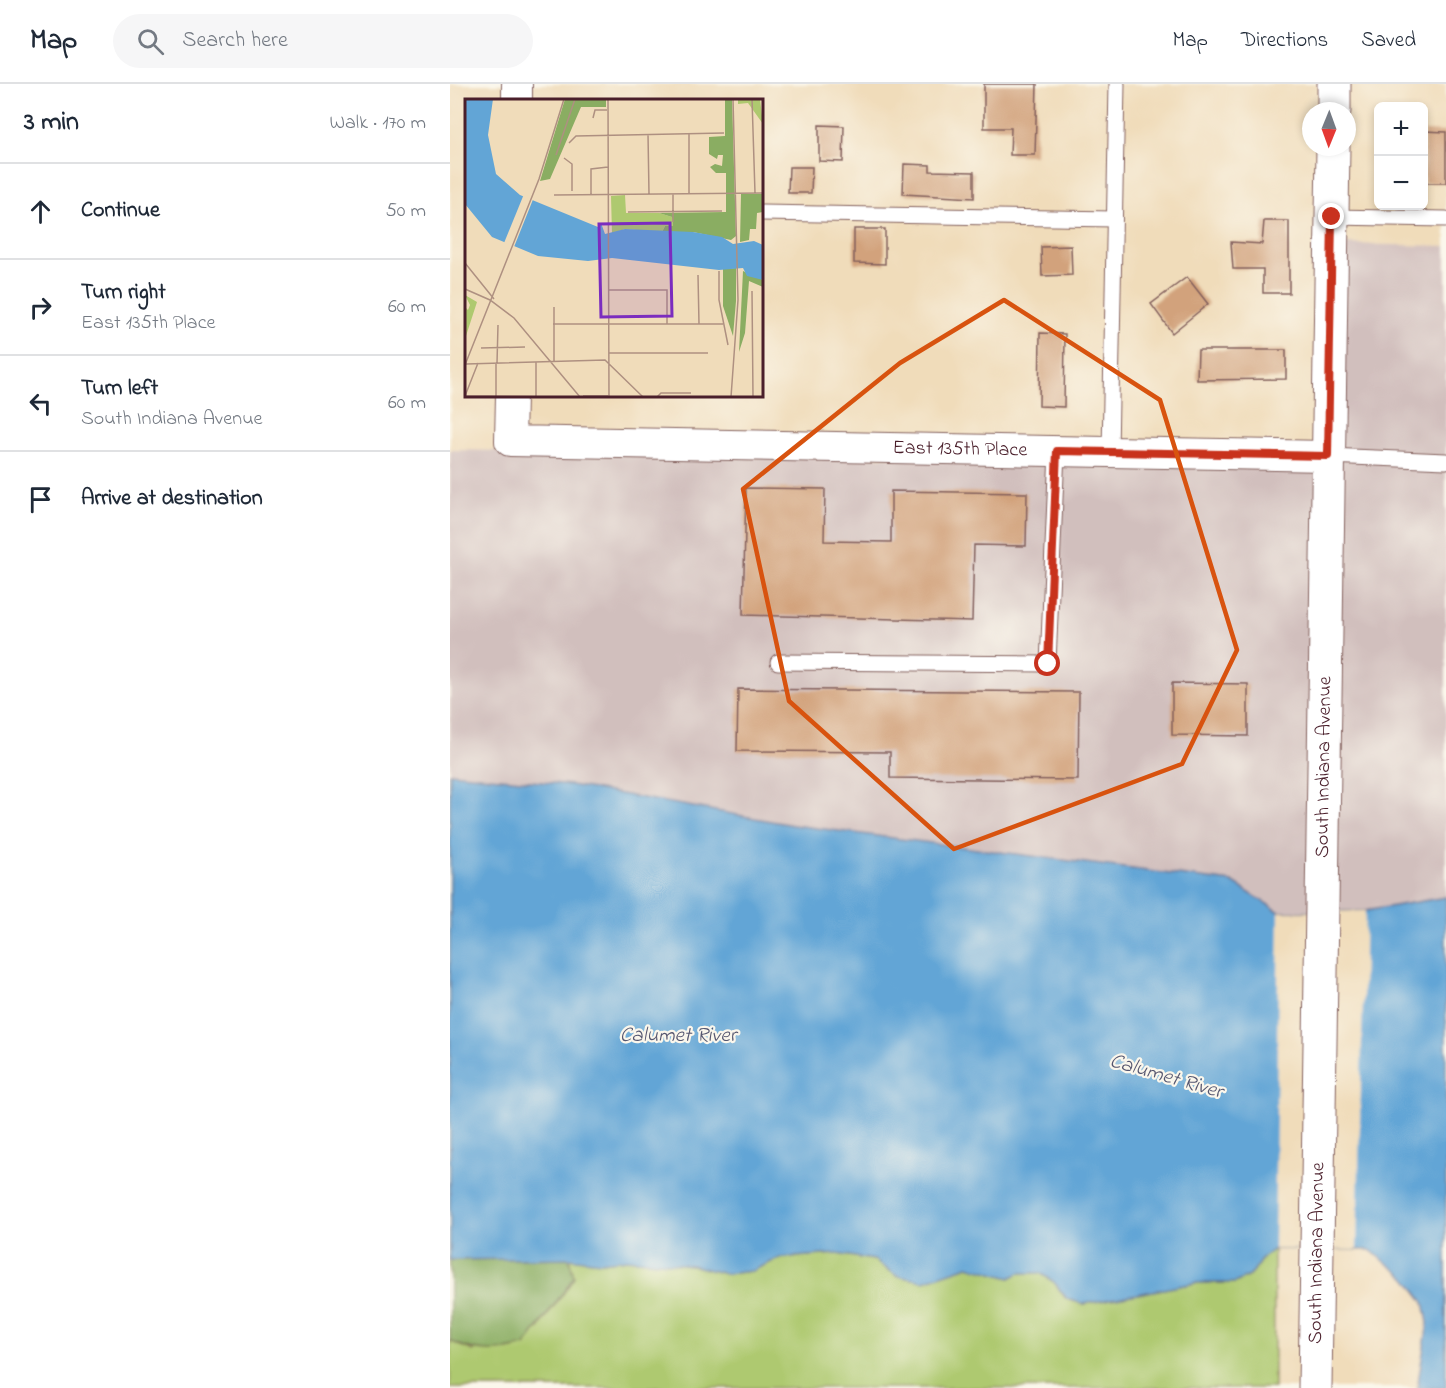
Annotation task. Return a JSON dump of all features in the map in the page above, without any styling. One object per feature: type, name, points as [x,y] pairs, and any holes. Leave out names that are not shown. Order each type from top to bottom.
[{"type":"main road","points":[[1334,84],[1334,102]]},
{"type":"main road","name":"South Indiana Avenue","points":[[1315,1388],[1333,156]]},
{"type":"street","name":"East 135th Place","points":[[511,398],[510,441],[1328,456]]},
{"type":"lane","points":[[1110,452],[1117,84]]},
{"type":"lane","points":[[764,213],[1114,219]]},
{"type":"lane","points":[[1332,217],[1446,219]]},
{"type":"lane","points":[[778,662],[1048,664],[1057,451]]},
{"type":"lane","name":"East 135th Place","points":[[1328,456],[1446,461]]},
{"type":"highlighted area","points":[[1004,300],[1160,400],[1237,650],[1182,764],[954,849],[789,701],[743,489],[900,363]]},
{"type":"shaded area","points":[[1340,244],[1446,246],[1446,897],[1365,911],[1279,912],[1232,882],[793,825],[571,785],[450,773],[450,450],[1335,464]]},
{"type":"green space","points":[[1274,1249],[1274,1388],[450,1388],[450,1341],[473,1351],[538,1330],[574,1277],[569,1258],[601,1262],[626,1259],[691,1265],[725,1274],[752,1271],[780,1258],[837,1254],[874,1260],[897,1276],[924,1281],[968,1266],[1010,1278],[1018,1273],[1040,1273],[1054,1282],[1066,1299],[1084,1304],[1195,1283],[1235,1283],[1251,1275],[1262,1258]]},
{"type":"green space","points":[[569,1258],[574,1277],[525,1346],[487,1351],[469,1348],[450,1341],[450,1260]]},
{"type":"water","name":"Calumet River","points":[[450,773],[571,785],[793,825],[1232,882],[1280,912],[1365,911],[1446,897],[1446,1388],[1417,1388],[1428,1323],[1424,1302],[1406,1278],[1370,1250],[1274,1249],[1262,1258],[1251,1275],[1235,1283],[1195,1283],[1084,1304],[1067,1299],[1054,1282],[1040,1273],[1019,1273],[1010,1278],[968,1266],[924,1281],[897,1276],[874,1260],[837,1254],[780,1258],[752,1271],[725,1274],[691,1265],[626,1259],[601,1262],[569,1258],[450,1260]]},
{"type":"pier","points":[[1365,911],[1357,1250],[1274,1249],[1279,912]]},
{"type":"building","points":[[984,84],[1037,84],[1035,155],[1010,155],[1011,128],[984,128]]},
{"type":"building","points":[[819,125],[844,126],[843,162],[819,161]]},
{"type":"building","points":[[1428,131],[1446,132],[1446,183],[1428,183]]},
{"type":"building","points":[[904,164],[930,165],[930,171],[974,172],[974,198],[903,194]]},
{"type":"building","points":[[789,167],[812,167],[811,193],[788,193]]},
{"type":"building","points":[[1264,221],[1289,221],[1289,293],[1263,293],[1263,269],[1233,269],[1231,242],[1262,244]]},
{"type":"building","points":[[854,229],[885,229],[885,264],[854,263]]},
{"type":"building","points":[[1071,246],[1072,275],[1042,276],[1041,247]]},
{"type":"building","points":[[1187,277],[1208,304],[1172,333],[1151,304]]},
{"type":"building","points":[[1040,333],[1065,334],[1064,407],[1039,406]]},
{"type":"building","points":[[1198,350],[1286,350],[1286,379],[1197,380]]},
{"type":"building","points":[[746,488],[825,489],[824,541],[891,542],[891,491],[1027,493],[1026,546],[974,545],[972,621],[743,615]]},
{"type":"building","points":[[1172,683],[1248,684],[1248,736],[1172,735]]},
{"type":"building","points":[[738,689],[1079,692],[1078,780],[890,778],[890,752],[737,751]]},
{"type":"route","points":[[1048,664],[1057,451],[1328,456],[1332,217]]}]
